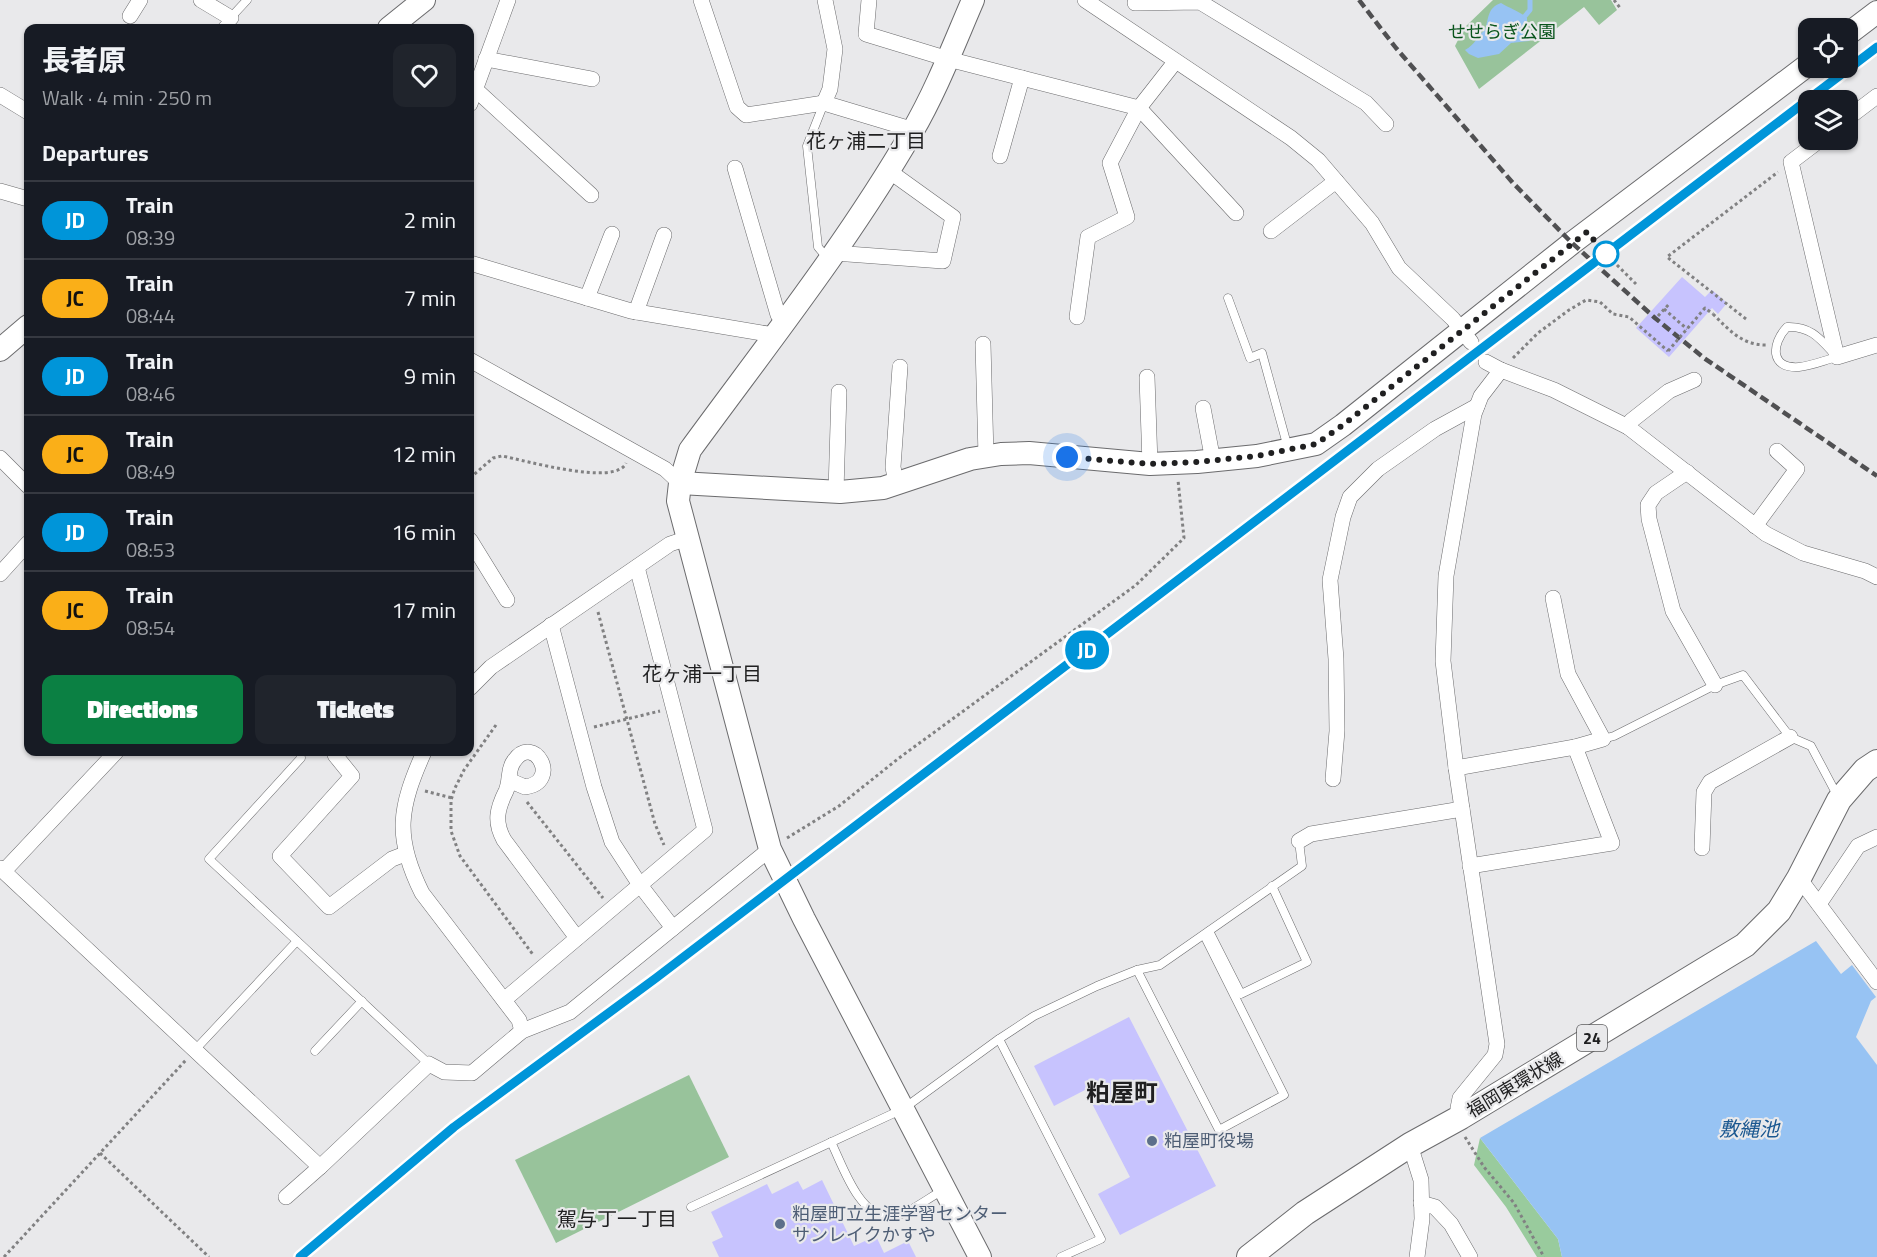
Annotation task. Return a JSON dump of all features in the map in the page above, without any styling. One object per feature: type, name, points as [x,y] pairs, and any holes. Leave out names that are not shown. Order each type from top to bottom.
[{"type":"main road","name":"福岡東環状線","points":[[1249,1257],[1305,1213],[1410,1145],[1458,1119],[1745,945],[1779,911],[1799,878],[1839,800],[1865,770],[1877,762]]},
{"type":"street","points":[[130,16],[140,0]]},
{"type":"street","points":[[201,0],[226,23]]},
{"type":"street","points":[[394,24],[423,0]]},
{"type":"street","points":[[474,92],[508,0]]},
{"type":"street","points":[[701,0],[736,107],[746,115],[824,103],[914,130]]},
{"type":"street","points":[[824,103],[830,89],[835,49],[825,0]]},
{"type":"street","points":[[869,0],[866,34],[948,59],[1139,108],[1236,213]]},
{"type":"street","points":[[973,0],[914,130],[889,171],[831,257],[690,450],[680,483],[678,501],[770,849],[804,919],[980,1257]]},
{"type":"street","points":[[1085,0],[1291,138],[1318,160],[1372,222],[1399,268],[1467,336]]},
{"type":"street","points":[[1127,29],[1135,15],[1135,1],[1200,2],[1366,103],[1386,124]]},
{"type":"street","points":[[1858,26],[1877,12]]},
{"type":"street","points":[[486,59],[592,79]]},
{"type":"street","points":[[1077,317],[1088,237],[1127,217],[1110,164],[1139,108],[1175,62]]},
{"type":"street","points":[[474,362],[665,469],[680,483],[836,491],[883,488],[970,459],[1001,454],[1029,453],[1150,464],[1257,456],[1316,444],[1467,336],[1572,243],[1798,72]]},
{"type":"street","points":[[1000,156],[1022,78]]},
{"type":"street","points":[[475,89],[591,195]]},
{"type":"street","points":[[0,95],[24,110]]},
{"type":"street","points":[[1858,110],[1877,96]]},
{"type":"street","points":[[1807,150],[1791,162],[1837,357],[1877,345]]},
{"type":"street","points":[[735,168],[778,315],[779,328]]},
{"type":"street","points":[[831,257],[943,261],[953,217],[889,171]]},
{"type":"street","points":[[1271,231],[1336,181]]},
{"type":"street","points":[[0,191],[24,198]]},
{"type":"street","points":[[587,298],[612,234]]},
{"type":"street","points":[[636,312],[664,235]]},
{"type":"street","points":[[474,264],[636,312],[779,328]]},
{"type":"street","points":[[0,350],[24,329]]},
{"type":"street","points":[[983,344],[986,456]]},
{"type":"street","points":[[1486,362],[1554,390],[1628,427],[1766,534],[1803,553],[1865,571],[1877,577]]},
{"type":"street","points":[[896,483],[893,467],[900,367]]},
{"type":"street","points":[[1458,1119],[1460,1098],[1495,1055],[1497,1044],[1456,768],[1443,661],[1446,576],[1474,414],[1481,396],[1501,370]]},
{"type":"street","points":[[1147,377],[1150,464]]},
{"type":"street","points":[[1628,427],[1631,421],[1669,391],[1694,380]]},
{"type":"street","points":[[836,491],[839,392]]},
{"type":"street","points":[[1333,779],[1337,731],[1336,659],[1330,580],[1343,517],[1350,497],[1378,469],[1435,429],[1477,406]]},
{"type":"street","points":[[1203,408],[1213,461]]},
{"type":"street","points":[[1755,526],[1797,469],[1777,451]]},
{"type":"street","points":[[0,458],[24,482]]},
{"type":"street","points":[[1687,472],[1656,493],[1648,505],[1649,519],[1673,611],[1715,685]]},
{"type":"street","points":[[474,684],[491,667],[551,625],[670,544],[687,538]]},
{"type":"street","points":[[474,546],[507,600]]},
{"type":"street","points":[[0,574],[24,555]]},
{"type":"street","points":[[504,1000],[705,830],[637,567]]},
{"type":"street","points":[[1456,768],[1575,747],[1603,739],[1568,674],[1553,598]]},
{"type":"street","points":[[551,625],[601,815],[612,843],[673,928]]},
{"type":"street","points":[[1702,848],[1704,792],[1710,782],[1790,737]]},
{"type":"street","points":[[1470,866],[1612,843],[1575,747]]},
{"type":"street","points":[[112,756],[2,870],[320,1167]]},
{"type":"street","points":[[336,756],[352,776],[280,856],[329,907],[392,859],[405,854]]},
{"type":"street","points":[[422,756],[405,801],[403,819],[405,854],[422,894],[519,1020],[522,1031]]},
{"type":"street","points":[[511,781],[498,807],[500,832],[577,938]]},
{"type":"street","points":[[1299,841],[1311,834],[1462,809]]},
{"type":"street","points":[[1819,904],[1858,846],[1877,837]]},
{"type":"street","points":[[286,1197],[429,1064],[444,1072],[472,1073],[522,1031],[570,1012],[770,849]]},
{"type":"street","points":[[1799,878],[1877,981]]},
{"type":"street","points":[[1410,1145],[1421,1180],[1422,1219],[1417,1257]]},
{"type":"street","points":[[1421,1203],[1435,1207],[1451,1224],[1470,1257]]},
{"type":"lane","points":[[226,23],[247,0]]},
{"type":"lane","points":[[824,103],[807,146],[818,247],[831,257]]},
{"type":"lane","points":[[1228,298],[1251,358],[1262,353],[1288,449]]},
{"type":"lane","points":[[1786,327],[1798,327],[1820,339],[1837,357],[1798,367],[1785,365],[1776,356],[1775,345],[1786,327]]},
{"type":"lane","points":[[1603,739],[1715,685],[1743,675],[1790,737],[1811,746],[1839,800]]},
{"type":"lane","points":[[301,756],[209,859],[429,1064]]},
{"type":"lane","points":[[691,1207],[903,1109],[1034,1016],[1097,986],[1137,970],[1160,965],[1302,866],[1299,841]]},
{"type":"lane","points":[[1207,933],[1241,994],[1308,962],[1272,886]]},
{"type":"lane","points":[[1137,970],[1219,1130],[1284,1095],[1207,933]]},
{"type":"lane","points":[[194,1051],[297,941]]},
{"type":"lane","points":[[315,1051],[362,1001]]},
{"type":"lane","points":[[999,1039],[1101,1239],[1061,1257]]},
{"type":"lane","points":[[831,1142],[865,1207],[876,1213],[890,1217],[907,1211],[944,1189]]},
{"type":"path","points":[[1614,0],[1620,9]]},
{"type":"path","points":[[1746,319],[1667,257],[1791,162]]},
{"type":"path","points":[[1617,265],[1636,284]]},
{"type":"path","points":[[1501,370],[1538,333],[1586,300],[1600,302],[1613,314],[1629,317],[1668,351],[1705,308],[1733,334],[1749,343],[1775,345]]},
{"type":"path","points":[[1658,316],[1666,311],[1670,303]]},
{"type":"path","points":[[1666,311],[1688,329]]},
{"type":"path","points":[[474,475],[493,458],[502,456],[582,473],[618,471],[624,468],[632,450]]},
{"type":"path","points":[[770,849],[839,806],[899,758],[1136,585],[1184,538],[1176,463]]},
{"type":"path","points":[[594,596],[654,824],[673,857]]},
{"type":"path","points":[[579,731],[673,708]]},
{"type":"path","points":[[474,756],[496,725]]},
{"type":"path","points":[[474,756],[464,770],[452,798],[451,831],[460,856],[542,967]]},
{"type":"path","points":[[511,781],[612,909]]},
{"type":"path","points":[[410,786],[452,798]]},
{"type":"path","points":[[4,1257],[194,1051]]},
{"type":"path","points":[[1458,1119],[1484,1167],[1514,1203],[1544,1257]]},
{"type":"path","points":[[100,1153],[209,1257]]},
{"type":"green space","name":"せせらぎ公園","points":[[1493,0],[1611,0],[1617,10],[1599,25],[1584,7],[1479,89],[1455,46],[1464,28]]},
{"type":"green space","points":[[689,1075],[729,1157],[556,1243],[515,1160]]},
{"type":"green space","points":[[1480,1138],[1558,1239],[1562,1257],[1537,1257],[1506,1207],[1474,1165]]},
{"type":"water","points":[[1501,3],[1527,18],[1527,26],[1534,36],[1529,41],[1511,43],[1499,54],[1478,58],[1469,54],[1465,50],[1485,30],[1491,11]]},
{"type":"water","name":"敷縄池","points":[[1816,941],[1841,974],[1852,965],[1876,997],[1871,1001],[1856,1037],[1877,1065],[1877,1257],[1562,1257],[1558,1239],[1480,1138]]},
{"type":"building","points":[[1682,277],[1705,297],[1712,290],[1727,303],[1718,314],[1712,308],[1669,357],[1636,328]]},
{"type":"building","name":"粕屋町役場","points":[[1129,1017],[1216,1186],[1120,1235],[1098,1194],[1130,1177],[1085,1090],[1054,1106],[1034,1066]]},
{"type":"building","name":"粕屋町立生涯学習センター サンレイクかすや","points":[[822,1180],[854,1246],[876,1236],[884,1253],[908,1241],[916,1257],[719,1257],[712,1242],[723,1237],[711,1212],[767,1184],[772,1194],[798,1181],[803,1190]]},
{"type":"waterway","points":[[1525,16],[1530,10],[1530,0]]},
{"type":"tunnel","points":[[1471,342],[1486,362]]},
{"type":"railway","points":[[1359,0],[1396,48],[1513,183],[1572,243],[1655,318],[1704,358],[1877,476]]},
{"type":"railway","points":[[300,1257],[454,1127],[656,978],[1877,47]]},
{"type":"train","name":"JD","points":[[300,1257],[400,1170],[454,1127],[656,978],[1877,47]]},
{"type":"place","name":"粕屋町役場","points":[[1152,1141]]},
{"type":"place","name":"粕屋町立生涯学習センター サンレイクかすや","points":[[780,1224]]},
{"type":"district","name":"花ヶ浦二丁目","points":[[866,141]]},
{"type":"district","name":"花ヶ浦一丁目","points":[[702,674]]},
{"type":"district","name":"粕屋町","points":[[1122,1093]]},
{"type":"district","name":"駕与丁一丁目","points":[[617,1219]]},
{"type":"route","points":[[1067,457],[1150,464],[1197,462],[1257,456],[1316,444],[1587,232],[1606,254]]}]
